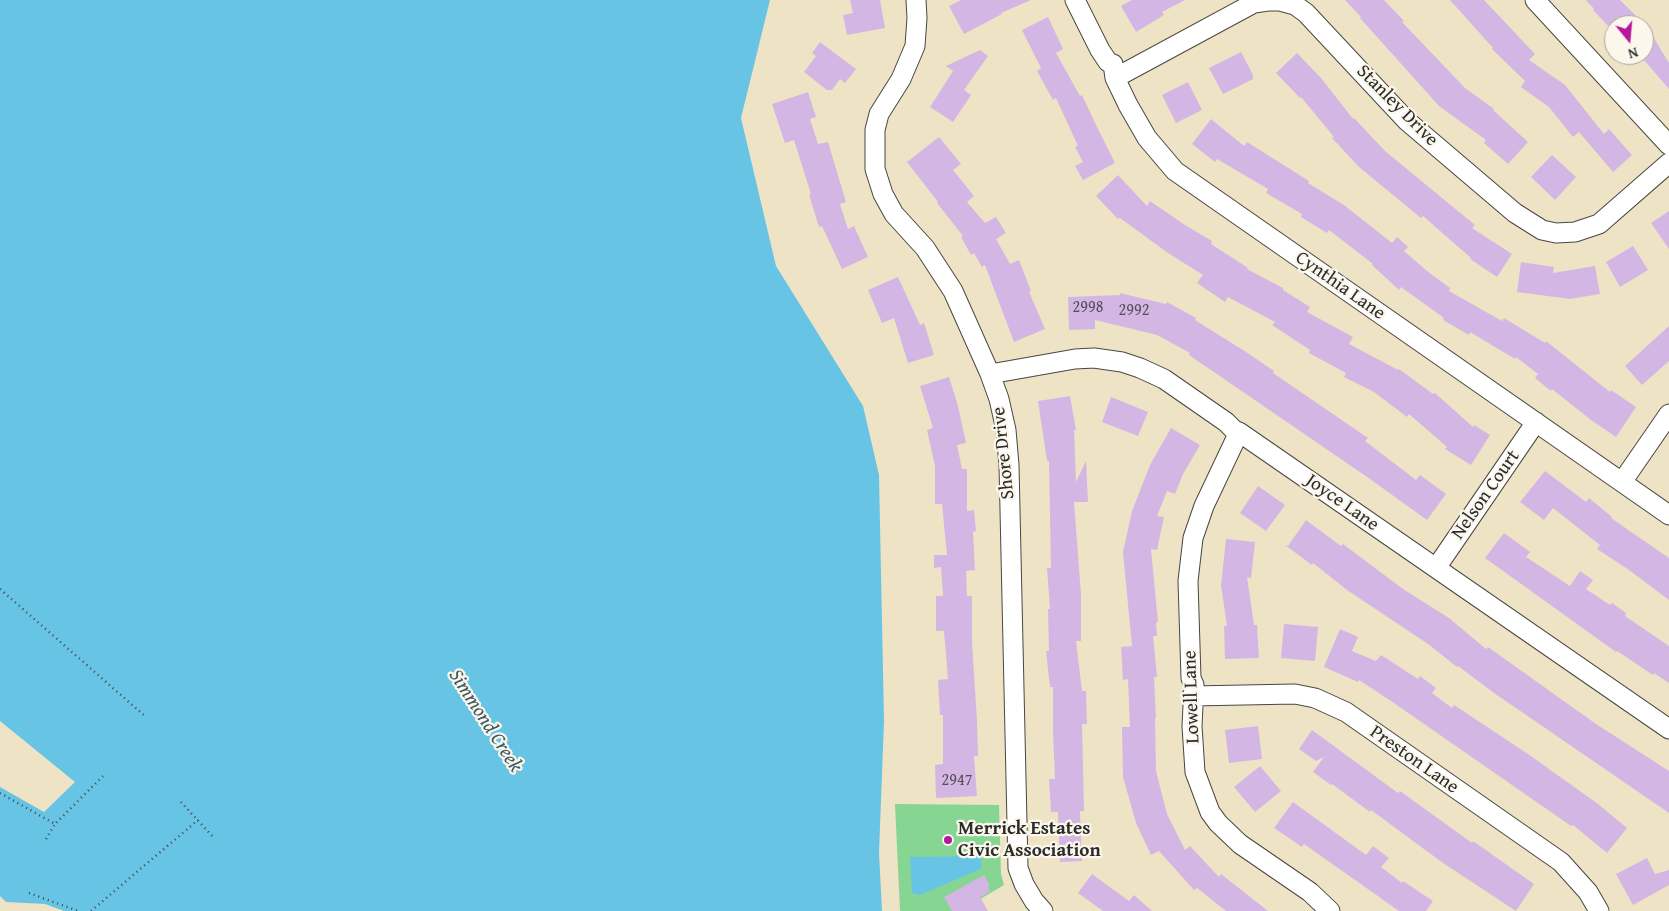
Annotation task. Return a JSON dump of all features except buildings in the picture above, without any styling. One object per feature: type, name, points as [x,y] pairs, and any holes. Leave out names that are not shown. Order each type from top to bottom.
[{"type":"street","name":"Shore Drive","points":[[916,0],[915,46],[901,79],[879,114],[875,130],[875,169],[883,194],[894,214],[925,248],[953,290],[999,399],[1006,430],[1009,465],[1018,868],[1027,890],[1044,911]]},
{"type":"street","name":"Cynthia Lane","points":[[1075,0],[1100,50],[1108,62],[1113,64],[1116,78],[1128,105],[1147,138],[1175,171],[1669,515]]},
{"type":"street","points":[[1535,0],[1669,145]]},
{"type":"street","name":"Stanley Drive","points":[[1116,78],[1254,3],[1280,1],[1295,5],[1306,13],[1407,121],[1515,213],[1542,230],[1556,233],[1575,232],[1599,224],[1669,163]]},
{"type":"street","name":"Joyce Lane","points":[[990,374],[1075,359],[1094,358],[1122,362],[1164,379],[1226,422],[1234,430],[1669,729]]},
{"type":"street","points":[[1622,482],[1669,414]]},
{"type":"street","name":"Nelson Court","points":[[1436,568],[1536,422]]},
{"type":"street","name":"Lowell Lane","points":[[1239,432],[1204,506],[1193,538],[1188,581],[1191,678],[1194,685],[1192,726],[1195,772],[1210,812],[1218,823],[1240,844],[1310,892],[1330,911]]},
{"type":"street","name":"Preston Lane","points":[[1192,696],[1295,694],[1315,698],[1346,712],[1561,862],[1588,892],[1599,911]]},
{"type":"path","points":[[0,589],[146,717]]},
{"type":"path","points":[[46,839],[55,824],[103,776]]},
{"type":"path","points":[[0,793],[55,824]]},
{"type":"path","points":[[181,802],[213,837]]},
{"type":"path","points":[[91,911],[198,820]]},
{"type":"path","points":[[29,894],[78,911]]},
{"type":"green space","name":"Merrick Estates Civic Association","points":[[895,804],[999,805],[1001,874],[1004,885],[960,911],[900,911]]},
{"type":"water","name":"Simmond Creek","points":[[0,0],[770,0],[741,118],[776,266],[863,406],[879,475],[884,721],[879,853],[882,911],[64,911],[45,904],[6,902],[0,896],[0,787],[44,812],[75,782],[0,721]]},
{"type":"water","points":[[981,856],[981,869],[920,895],[912,893],[910,857]]},
{"type":"place","name":"Merrick Estates Civic Association","points":[[948,840]]}]
